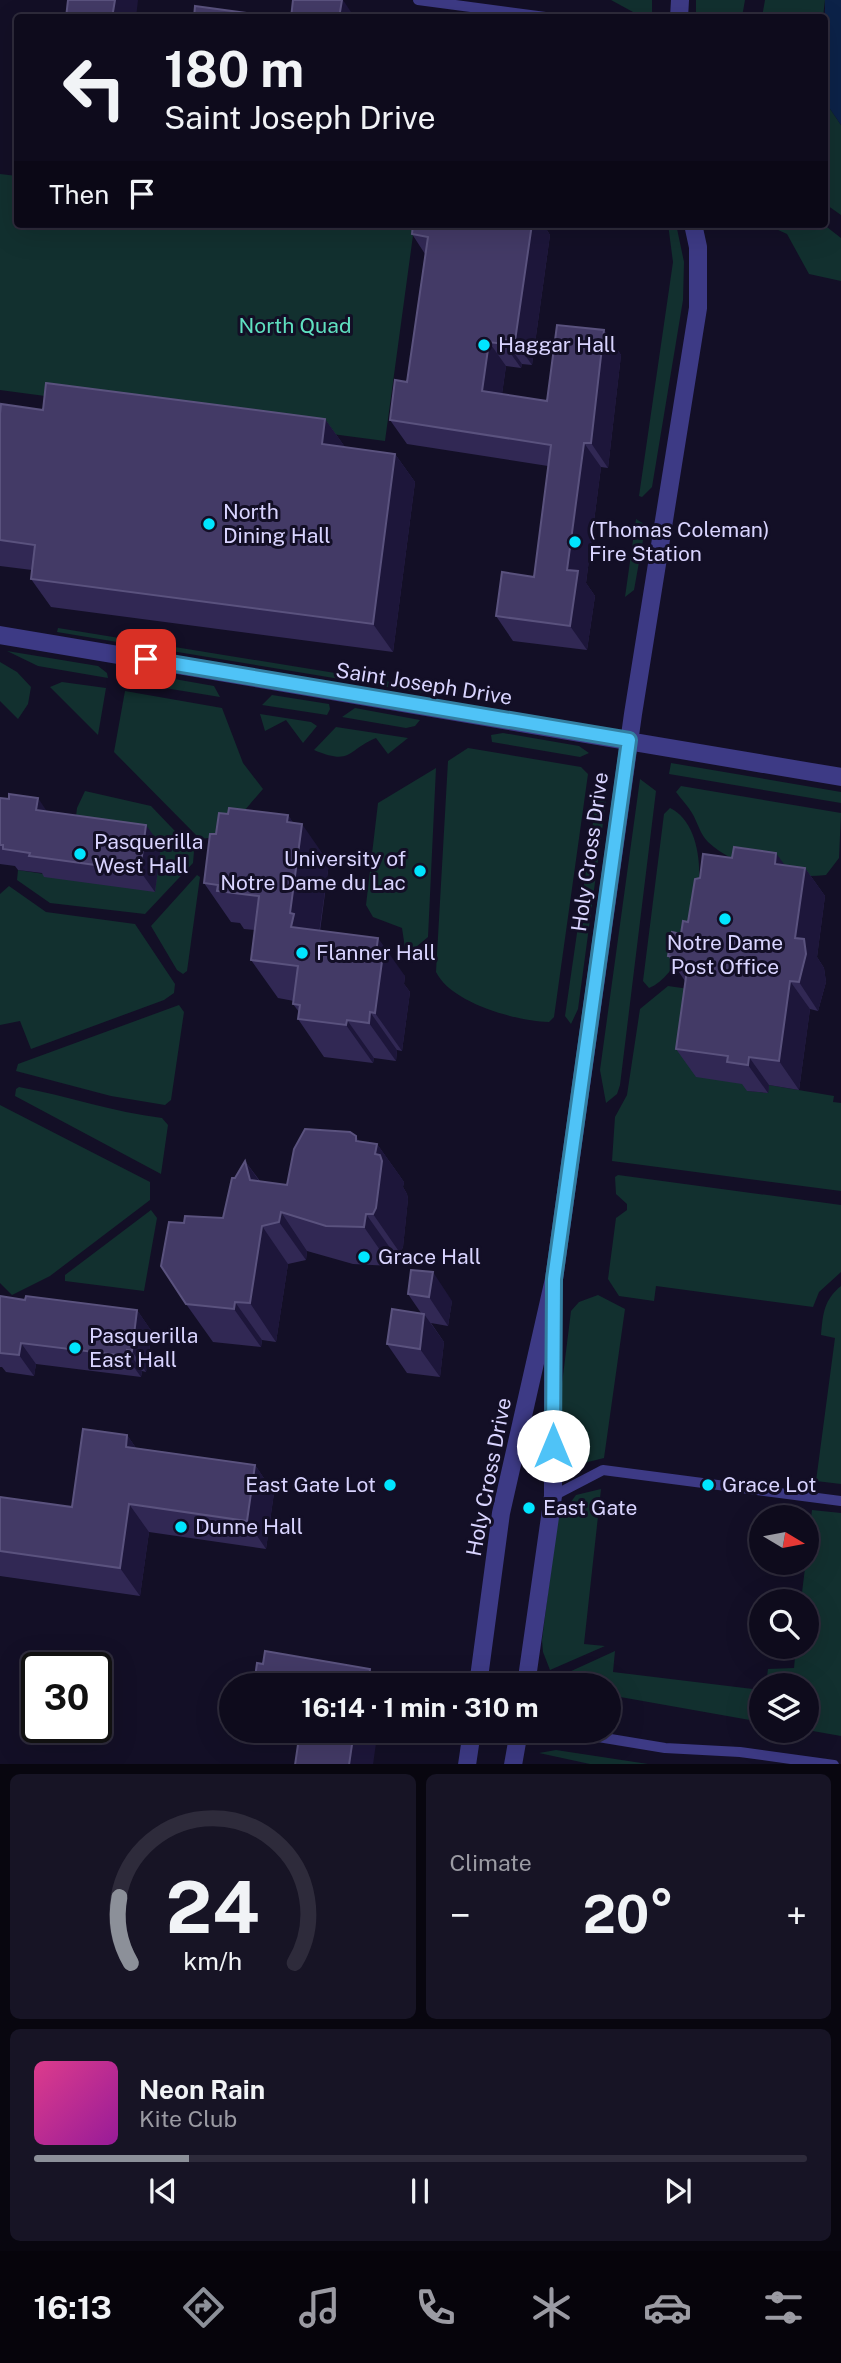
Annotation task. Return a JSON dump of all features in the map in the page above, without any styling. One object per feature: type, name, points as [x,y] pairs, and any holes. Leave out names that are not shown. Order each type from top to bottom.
[{"type":"street","name":"Holy Cross Drive","points":[[480,1673],[501,1513],[554,1279],[629,740],[698,308],[698,247],[694,228]]},
{"type":"street","name":"Saint Joseph Drive","points":[[0,635],[841,777]]},
{"type":"street","name":"Holy Cross Drive","points":[[528,1673],[553,1496],[554,1279]]},
{"type":"street","points":[[467,1764],[470,1743]]},
{"type":"street","points":[[513,1764],[517,1743]]},
{"type":"lane","points":[[418,0],[523,14]]},
{"type":"lane","points":[[553,1496],[603,1470],[841,1501]]},
{"type":"lane","points":[[621,1741],[665,1748],[740,1752],[827,1764]]},
{"type":"green space","points":[[611,0],[652,0],[652,12],[633,12]]},
{"type":"green space","points":[[696,0],[745,0],[743,14],[696,14]]},
{"type":"green space","points":[[765,0],[825,0],[823,14],[763,14]]},
{"type":"green space","points":[[828,106],[841,125],[841,215],[828,206]]},
{"type":"green space","name":"North Quad","points":[[0,174],[14,176],[14,228],[414,228],[385,441],[0,390]]},
{"type":"green space","points":[[669,228],[677,228],[684,262],[683,300],[652,487],[642,497],[639,496],[673,262]]},
{"type":"green space","points":[[774,228],[828,228],[841,238],[841,281],[809,274],[787,234]]},
{"type":"green space","points":[[636,519],[644,524],[645,529],[634,590],[625,597]]},
{"type":"green space","points":[[58,628],[427,688],[430,694],[57,632]]},
{"type":"green space","points":[[7,651],[98,666],[107,673],[108,678],[38,666]]},
{"type":"green space","points":[[0,662],[17,672],[31,687],[28,704],[18,719],[0,701]]},
{"type":"green space","points":[[135,674],[214,686],[220,697],[128,682]]},
{"type":"green space","points":[[62,682],[106,688],[98,735],[50,687]]},
{"type":"green space","points":[[125,691],[222,708],[243,763],[263,789],[234,822],[215,836],[198,837],[114,752]]},
{"type":"green space","points":[[272,695],[329,704],[330,709],[327,715],[262,705]]},
{"type":"green space","points":[[355,708],[420,720],[415,726],[406,728],[342,717]]},
{"type":"green space","points":[[260,714],[311,722],[317,726],[303,743],[286,720],[265,731]]},
{"type":"green space","points":[[336,727],[408,738],[388,754],[376,738],[343,756],[326,755],[314,750]]},
{"type":"green space","points":[[503,733],[579,746],[589,753],[580,757],[492,742],[491,735]]},
{"type":"green space","points":[[468,748],[581,767],[588,774],[554,1017],[549,1022],[503,1014],[470,1001],[455,993],[436,972],[448,761]]},
{"type":"green space","points":[[671,763],[841,792],[841,803],[669,774]]},
{"type":"green space","points":[[436,768],[428,937],[410,952],[405,948],[402,928],[373,917],[366,905],[378,803]]},
{"type":"green space","points":[[603,775],[607,793],[578,1009],[571,1024],[565,1016],[599,781]]},
{"type":"green space","points":[[640,779],[656,791],[620,1085],[617,1094],[606,1103],[600,1070]]},
{"type":"green space","points":[[681,786],[841,813],[839,858],[826,875],[811,876],[780,874],[733,859],[705,839],[690,810],[676,792]]},
{"type":"green space","points":[[85,791],[151,806],[194,851],[193,863],[145,914],[50,903],[17,880],[18,870],[155,891],[74,834],[77,808]]},
{"type":"green space","points":[[670,808],[686,822],[696,844],[699,871],[697,901],[691,930],[680,956],[666,976],[649,988],[643,981],[664,814]]},
{"type":"green space","points":[[197,875],[200,877],[187,971],[183,974],[177,970],[151,926]]},
{"type":"green space","points":[[9,886],[46,912],[135,924],[175,984],[174,993],[164,1000],[31,1049],[20,1021],[0,1025],[0,894]]},
{"type":"green space","points":[[668,986],[689,989],[748,1085],[748,1091],[768,1093],[769,1085],[834,1096],[833,1102],[841,1103],[841,1191],[612,1161],[615,1117],[627,1095],[640,1009]]},
{"type":"green space","points":[[179,1005],[184,1012],[171,1100],[165,1105],[111,1096],[16,1071],[18,1064]]},
{"type":"green space","points":[[19,1087],[162,1118],[168,1125],[161,1174],[15,1096]]},
{"type":"green space","points":[[0,1105],[150,1182],[150,1200],[50,1276],[12,1295],[0,1283]]},
{"type":"green space","points":[[618,1175],[841,1205],[841,1272],[819,1292],[813,1307],[656,1286],[654,1301],[619,1296],[608,1279],[616,1218],[627,1210],[627,1204],[616,1194],[615,1177]]},
{"type":"green space","points":[[151,1210],[157,1218],[144,1291],[65,1281],[65,1275]]},
{"type":"green space","points":[[841,1286],[841,1484],[816,1481],[835,1338],[821,1335],[825,1308]]},
{"type":"green space","points":[[598,1295],[625,1309],[604,1458],[580,1464],[561,1476],[559,1408],[571,1311],[579,1302]]},
{"type":"green space","points":[[601,1489],[584,1644],[605,1646],[550,1670],[543,1652],[542,1640],[557,1521],[576,1495]]},
{"type":"green space","points":[[819,1511],[841,1513],[841,1736],[819,1732],[819,1673],[768,1673],[768,1669],[794,1668],[795,1659],[819,1659],[819,1589],[802,1589],[804,1575],[819,1575]]},
{"type":"green space","points":[[615,1651],[613,1672],[749,1689],[749,1720],[621,1697],[621,1673],[567,1673]]},
{"type":"green space","points":[[556,1750],[648,1764],[590,1764],[539,1753]]},
{"type":"water","points":[[825,0],[841,0],[841,125],[828,106],[828,14],[825,14]]},
{"type":"building","points":[[68,0],[115,0],[113,14],[66,14]]},
{"type":"building","points":[[293,0],[342,0],[340,14],[291,14]]},
{"type":"building","points":[[195,6],[254,14],[194,14]]},
{"type":"building","points":[[413,228],[531,228],[515,341],[505,340],[504,344],[489,342],[482,391],[547,401],[557,325],[604,330],[591,443],[584,443],[567,570],[578,571],[570,626],[496,616],[502,572],[534,577],[551,445],[390,420],[395,380],[407,382],[428,237],[412,234]]},
{"type":"building","name":"North Dining Hall","points":[[46,383],[325,419],[322,444],[395,454],[373,624],[31,579],[35,545],[0,540],[0,414],[1,404],[43,410]]},
{"type":"building","points":[[9,794],[38,798],[36,810],[146,825],[140,871],[29,856],[30,853],[3,849],[3,845],[0,845],[0,798],[9,799]]},
{"type":"building","points":[[229,808],[288,815],[287,822],[302,824],[290,913],[294,914],[291,927],[378,938],[376,953],[383,954],[375,1013],[370,1012],[369,1023],[347,1020],[346,1025],[298,1019],[300,1005],[293,1004],[298,966],[251,960],[259,896],[217,891],[218,885],[204,883],[210,834],[216,834],[219,813],[228,814]]},
{"type":"building","points":[[734,847],[776,853],[775,864],[805,868],[795,938],[804,939],[806,954],[799,982],[790,981],[779,1061],[749,1057],[748,1065],[727,1062],[728,1056],[676,1049],[687,970],[677,969],[678,958],[668,956],[672,932],[681,934],[683,921],[688,922],[695,879],[700,878],[703,854],[732,858]]},
{"type":"building","points":[[305,1129],[350,1132],[356,1136],[356,1141],[377,1144],[375,1154],[380,1155],[382,1161],[373,1214],[366,1214],[364,1227],[326,1226],[281,1212],[279,1222],[262,1226],[250,1303],[235,1302],[234,1309],[186,1304],[161,1266],[169,1222],[184,1223],[185,1216],[223,1218],[232,1178],[235,1178],[245,1161],[250,1180],[287,1185],[294,1149]]},
{"type":"building","points":[[411,1270],[433,1272],[429,1297],[408,1294]]},
{"type":"building","points":[[0,1296],[25,1300],[26,1296],[137,1310],[132,1351],[127,1350],[126,1356],[21,1343],[19,1355],[0,1353]]},
{"type":"building","points":[[392,1309],[424,1314],[420,1349],[387,1344]]},
{"type":"building","points":[[83,1429],[127,1435],[126,1447],[255,1465],[247,1521],[129,1504],[120,1568],[0,1551],[0,1497],[72,1507]]},
{"type":"building","points":[[265,1651],[370,1669],[370,1673],[256,1673],[257,1663],[263,1664]]},
{"type":"building","points":[[298,1743],[352,1743],[349,1764],[295,1764]]},
{"type":"place","name":"Haggar Hall","points":[[484,345]]},
{"type":"place","name":"North Dining Hall","points":[[209,524]]},
{"type":"place","name":"(Thomas Coleman) Fire Station","points":[[575,542]]},
{"type":"place","name":"Pasquerilla West Hall","points":[[80,854]]},
{"type":"place","name":"University of Notre Dame du Lac","points":[[420,871]]},
{"type":"place","name":"Notre Dame Post Office","points":[[725,919]]},
{"type":"place","name":"Flanner Hall","points":[[302,953]]},
{"type":"place","name":"Grace Hall","points":[[364,1257]]},
{"type":"place","name":"Pasquerilla East Hall","points":[[75,1348]]},
{"type":"place","name":"East Gate Lot","points":[[390,1485]]},
{"type":"place","name":"Grace Lot","points":[[708,1485]]},
{"type":"place","name":"East Gate","points":[[529,1508]]},
{"type":"place","name":"Dunne Hall","points":[[181,1527]]},
{"type":"route","points":[[146,659],[629,740],[554,1279],[553,1446]]}]
